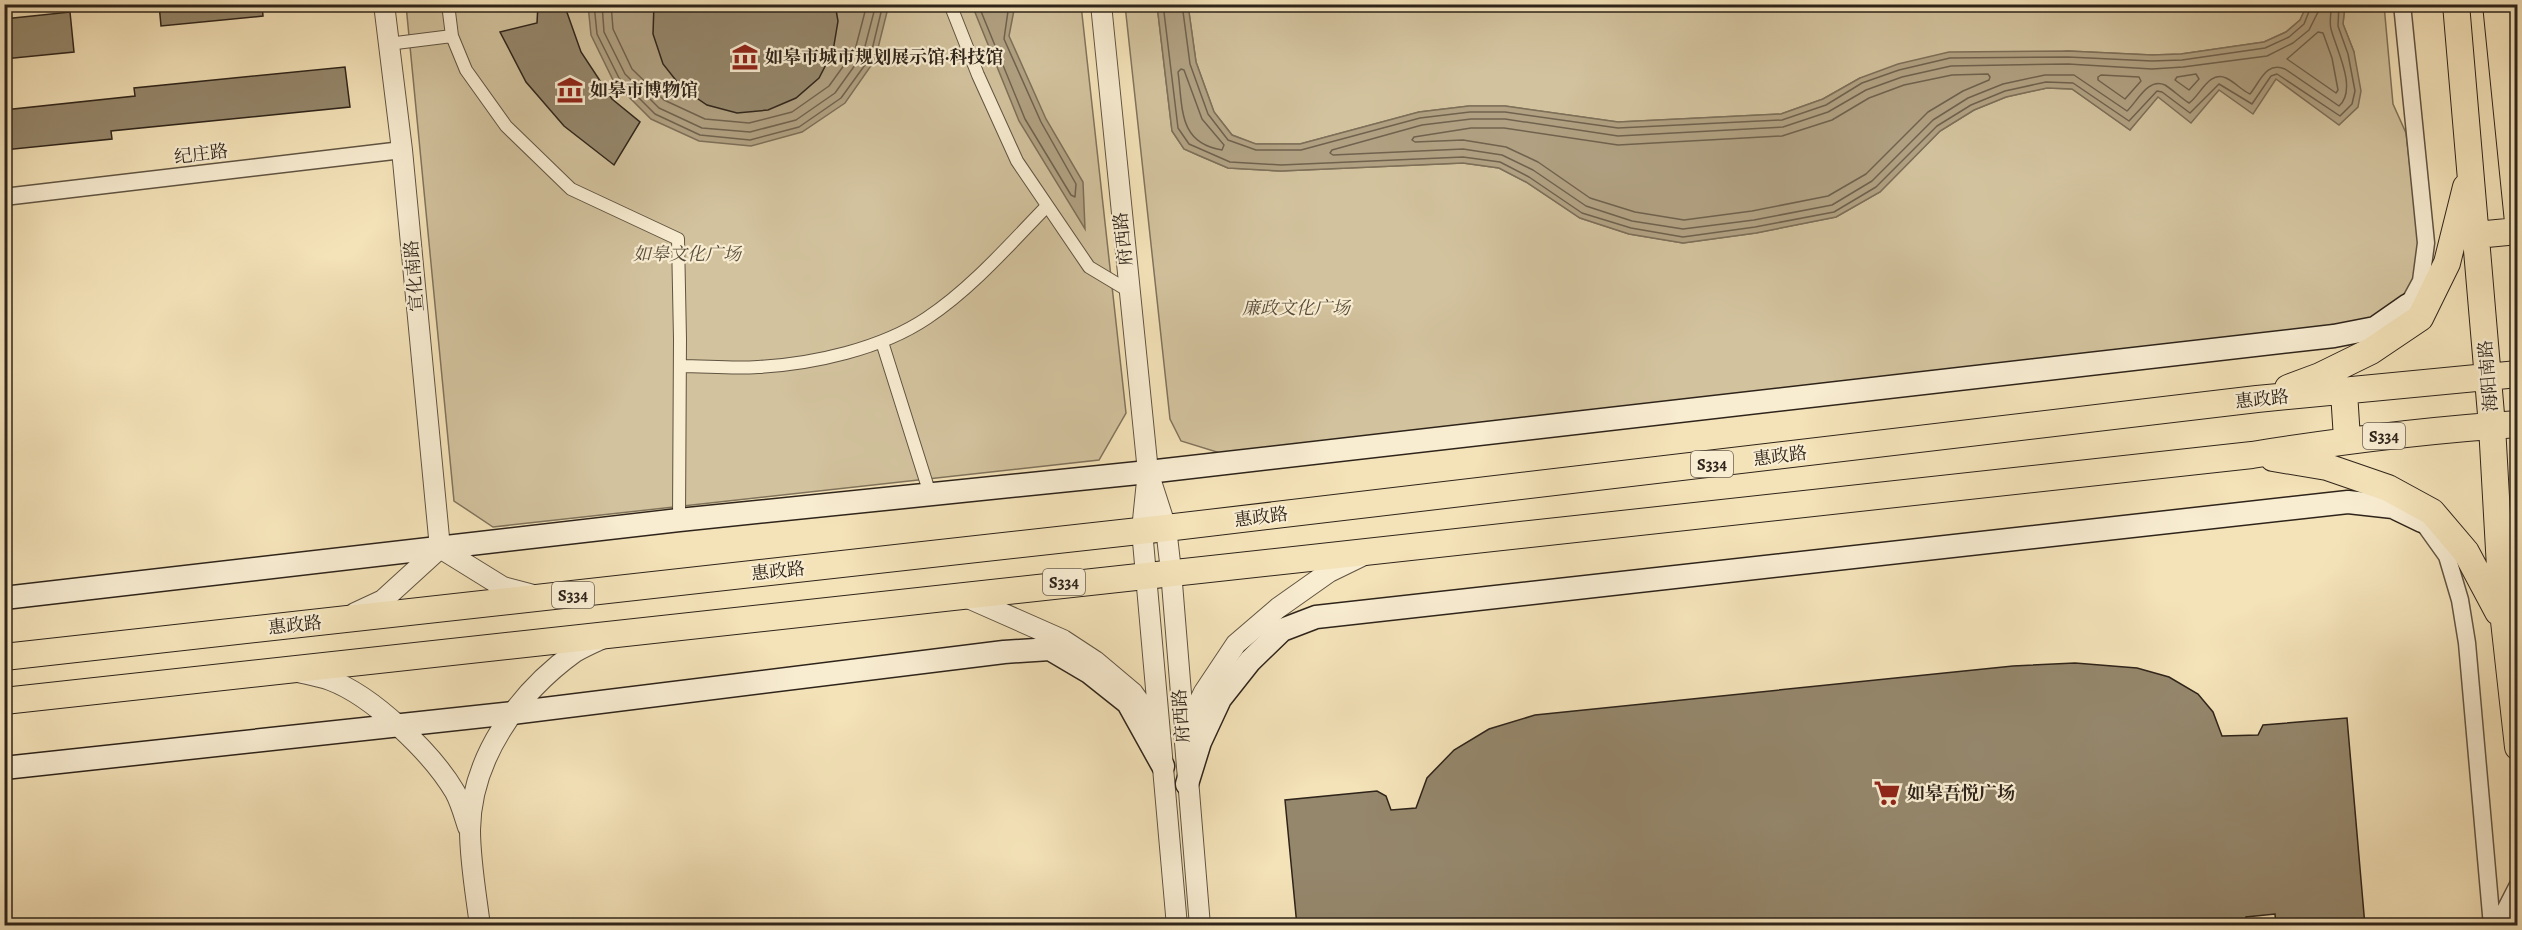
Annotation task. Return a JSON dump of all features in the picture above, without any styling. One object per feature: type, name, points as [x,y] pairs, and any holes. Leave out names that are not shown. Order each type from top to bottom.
[{"type":"main road","name":"海阳南路","points":[[2456,4],[2508,609],[2517,747]]},
{"type":"main road","points":[[2496,4],[2517,222]]},
{"type":"main road","points":[[2257,399],[2320,376],[2371,351],[2420,318],[2447,263],[2471,166]]},
{"type":"main road","points":[[2476,235],[2517,231]]},
{"type":"main road","points":[[4,598],[679,520],[1148,472],[2334,336],[2375,328],[2408,305]]},
{"type":"main road","name":"惠政路","points":[[4,657],[1154,529],[2257,399],[2517,375]]},
{"type":"main road","points":[[2343,392],[2347,439]]},
{"type":"main road","name":"S334","points":[[4,701],[956,592],[1373,550],[2252,455],[2347,439],[2517,424]]},
{"type":"main road","points":[[2252,455],[2327,467],[2388,488],[2432,512],[2466,552],[2508,609]]},
{"type":"main road","points":[[1187,784],[1200,741],[1220,699],[1250,661],[1282,630],[1316,617],[2348,502],[2393,507],[2422,520]]},
{"type":"main road","points":[[4,768],[512,713],[1004,652],[1050,649],[1089,672],[1128,703],[1163,766]]},
{"type":"street","name":"宣化南路","points":[[384,4],[402,150],[440,548]]},
{"type":"street","points":[[448,4],[452,36],[466,70],[506,126],[571,189],[678,239],[679,520]]},
{"type":"street","points":[[950,4],[978,75],[1017,161],[1089,267],[1129,291]]},
{"type":"street","name":"府西路","points":[[1101,4],[1154,529],[1171,571],[1200,926]]},
{"type":"street","points":[[2402,4],[2426,243],[2421,281],[2408,305]]},
{"type":"street","points":[[388,44],[452,36]]},
{"type":"street","name":"纪庄路","points":[[4,197],[402,150]]},
{"type":"street","points":[[680,366],[758,367],[832,357],[882,342],[927,318],[981,274],[1047,206]]},
{"type":"street","points":[[882,342],[930,494]]},
{"type":"street","points":[[2422,520],[2447,556],[2463,622],[2492,926]]},
{"type":"street","name":"府西路","points":[[1154,529],[1145,574],[1177,926]]},
{"type":"street","points":[[340,621],[384,600],[440,548],[503,587],[543,598]]},
{"type":"street","points":[[1183,736],[1204,692],[1236,644],[1278,608],[1329,572],[1373,550]]},
{"type":"street","points":[[956,592],[1063,640],[1095,661],[1133,693],[1160,730]]},
{"type":"street","points":[[480,926],[470,831],[474,795],[485,757],[512,713],[543,679],[576,651],[616,632]]},
{"type":"street","points":[[283,668],[331,681],[364,698],[396,724],[436,766],[455,794],[470,831]]},
{"type":"street","points":[[2497,926],[2517,885]]},
{"type":"green space","name":"如皋文化广场","points":[[406,5],[1081,5],[1126,413],[1099,460],[493,527],[454,501]]},
{"type":"green space","name":"廉政文化广场","points":[[1125,5],[1157,5],[1172,131],[1184,149],[1228,168],[1281,171],[1463,163],[1499,168],[1526,182],[1580,218],[1629,234],[1683,243],[1756,233],[1836,217],[1880,192],[1940,131],[1974,110],[2006,97],[2047,88],[2072,89],[2130,130],[2157,96],[2219,89],[2276,79],[2354,52],[2343,24],[2345,5],[2384,5],[2393,104],[2406,133],[2421,261],[2417,278],[2400,305],[2353,326],[1220,453],[1181,441],[1170,419]]},
{"type":"green space","points":[[1188,5],[2307,5],[2300,20],[2286,32],[2264,42],[2181,54],[2068,51],[1860,78],[1823,99],[1781,114],[1618,122],[1505,106],[1469,106],[1419,112],[1300,144],[1255,144],[1232,135],[1214,112],[1196,62]]},
{"type":"water","points":[[889,4],[875,60],[845,103],[802,132],[751,146],[699,141],[651,119],[614,82],[591,35],[588,5]]},
{"type":"water","points":[[972,5],[1015,5],[1009,36],[1046,119],[1083,182],[1085,229],[1019,121]]},
{"type":"water","points":[[1157,5],[1188,5],[1196,62],[1214,112],[1232,135],[1256,144],[1300,144],[1419,112],[1469,106],[1505,106],[1618,122],[1781,114],[1823,99],[1860,78],[1898,64],[1949,52],[2068,51],[2152,55],[2181,54],[2264,42],[2286,32],[2300,20],[2307,5],[2345,5],[2343,24],[2354,52],[2361,91],[2358,107],[2339,125],[2276,79],[2253,114],[2219,90],[2191,123],[2158,97],[2130,130],[2072,89],[2047,88],[2006,97],[1974,110],[1940,131],[1880,192],[1836,217],[1756,233],[1683,243],[1629,234],[1580,218],[1526,182],[1499,168],[1463,163],[1281,171],[1228,168],[1184,149],[1172,131]]},
{"type":"building","points":[[159,4],[262,4],[263,16],[161,26]]},
{"type":"building","name":"如皋市博物馆","points":[[538,4],[564,4],[581,52],[612,99],[640,122],[614,165],[564,126],[526,82],[500,32],[537,23]]},
{"type":"building","name":"如皋市城市规划展示馆·科技馆","points":[[654,4],[835,4],[838,21],[833,51],[819,78],[796,98],[768,110],[737,113],[707,105],[682,88],[663,64],[653,34]]},
{"type":"building","points":[[70,12],[74,52],[4,59],[4,19]]},
{"type":"building","points":[[345,67],[350,107],[111,131],[112,139],[4,150],[4,110],[135,96],[134,88]]},
{"type":"building","name":"如皋吾悦广场","points":[[2075,663],[2137,668],[2169,677],[2198,694],[2213,712],[2222,736],[2258,735],[2263,725],[2347,718],[2365,926],[2276,926],[2275,914],[2246,917],[2246,926],[1297,926],[1285,800],[1377,791],[1386,796],[1391,810],[1416,808],[1427,778],[1454,750],[1489,729],[1535,715],[2013,666]]},
{"type":"place","name":"如皋市城市规划展示馆·科技馆","points":[[745,57]]},
{"type":"place","name":"如皋市博物馆","points":[[570,90]]},
{"type":"place","name":"如皋吾悦广场","points":[[1887,793]]}]
